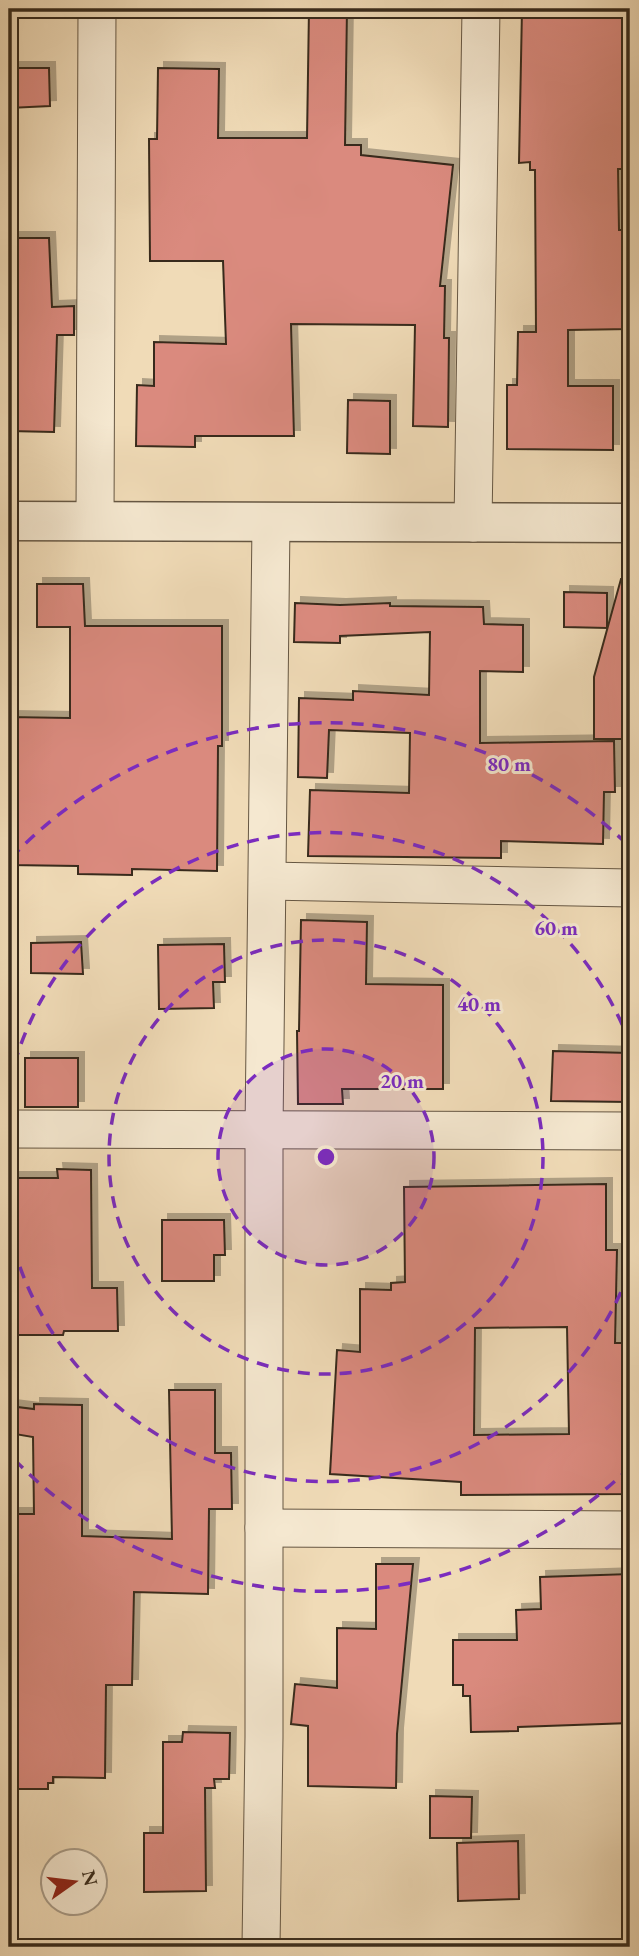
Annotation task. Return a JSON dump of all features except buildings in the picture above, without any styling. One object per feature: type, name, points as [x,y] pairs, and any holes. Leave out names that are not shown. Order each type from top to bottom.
[{"type":"street","points":[[95,520],[97,9]]},
{"type":"street","points":[[473,523],[481,9]]},
{"type":"street","points":[[9,520],[630,523]]},
{"type":"street","points":[[261,1947],[264,1130],[271,523]]},
{"type":"street","points":[[268,881],[630,888]]},
{"type":"street","points":[[9,1129],[630,1131]]},
{"type":"street","points":[[264,1528],[630,1530]]}]
